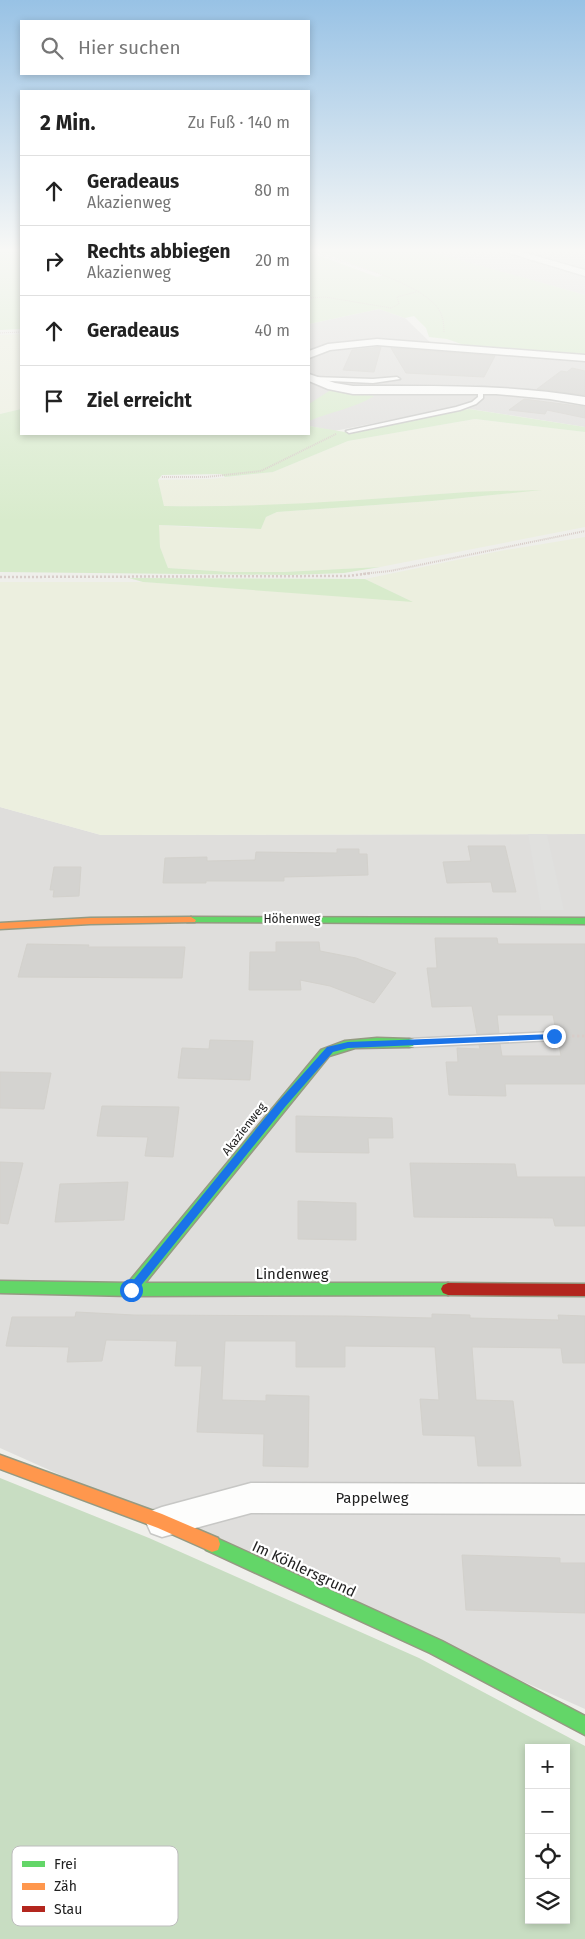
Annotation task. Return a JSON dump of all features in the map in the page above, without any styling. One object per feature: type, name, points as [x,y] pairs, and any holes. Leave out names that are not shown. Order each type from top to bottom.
[{"type":"street","points":[[310,355],[328,347],[360,343],[443,346],[585,358]]},
{"type":"street","points":[[310,378],[332,386],[353,390],[480,390],[550,395],[585,401]]},
{"type":"street","name":"Höhenweg","points":[[0,926],[100,921],[295,919],[585,921]]},
{"type":"street","name":"Akazienweg","points":[[131,1290],[325,1054],[334,1048],[348,1045],[409,1043]]},
{"type":"street","name":"Lindenweg","points":[[0,1287],[131,1290],[359,1288],[585,1290]]},
{"type":"street","name":"Im Köhlersgrund","points":[[0,1462],[162,1522],[436,1647],[585,1726]]},
{"type":"street","name":"Pappelweg","points":[[162,1522],[250,1498],[585,1499]]},
{"type":"lane","points":[[310,378],[373,381],[397,379]]},
{"type":"lane","points":[[348,431],[458,409],[474,404],[481,397],[480,390]]},
{"type":"lane","points":[[409,1043],[554,1036]]},
{"type":"path","points":[[443,340],[443,346]]},
{"type":"path","points":[[162,477],[206,477],[261,471],[328,437],[348,431]]},
{"type":"path","points":[[0,577],[348,576],[390,571],[585,531]]},
{"type":"shaded area","points":[[310,340],[428,340],[436,348],[585,360],[585,427],[458,407],[334,431],[310,426]]},
{"type":"shaded area","points":[[0,807],[101,835],[585,834],[585,1709],[0,1448]]},
{"type":"shaded area","points":[[528,834],[547,834],[564,910],[541,910]]},
{"type":"green space","points":[[0,340],[20,340],[20,409],[0,414]]},
{"type":"green space","points":[[451,340],[585,340],[585,356],[464,345]]},
{"type":"green space","points":[[329,391],[347,391],[374,396],[359,404],[310,421],[310,403]]},
{"type":"green space","points":[[20,409],[20,435],[310,435],[310,426],[351,433],[410,419],[469,409],[585,427],[585,432],[475,419],[348,441],[273,472],[225,477],[221,474],[162,475],[158,480],[164,506],[273,505],[465,492],[542,490],[432,501],[277,512],[266,517],[261,529],[159,525],[160,547],[168,568],[230,572],[284,572],[380,567],[344,573],[291,575],[0,572],[0,414]]},
{"type":"green space","points":[[475,419],[585,432],[585,527],[380,567],[284,572],[230,572],[168,568],[160,547],[158,525],[261,529],[266,517],[277,512],[432,501],[528,491],[456,493],[320,503],[226,507],[164,506],[158,480],[211,479],[273,472],[348,441]]},
{"type":"green space","points":[[585,537],[585,834],[101,835],[0,807],[0,582],[143,582],[411,601],[365,579],[500,551]]},
{"type":"green space","points":[[129,578],[365,579],[413,602],[143,582]]},
{"type":"green space","points":[[0,1478],[149,1538],[419,1658],[585,1746],[585,1939],[0,1939]]},
{"type":"building","points":[[381,347],[374,372],[343,370],[352,350]]},
{"type":"building","points":[[391,348],[495,356],[484,377],[406,373]]},
{"type":"building","points":[[572,368],[585,371],[585,395],[537,389],[561,371],[567,372]]},
{"type":"building","points":[[524,399],[585,407],[585,418],[547,410],[545,414],[509,410]]},
{"type":"building","points":[[468,846],[505,846],[516,892],[493,892],[491,882],[447,883],[443,862],[471,861]]},
{"type":"building","points":[[337,849],[359,849],[359,854],[367,854],[368,875],[284,877],[284,881],[163,883],[165,858],[207,857],[207,861],[255,860],[256,852],[337,853]]},
{"type":"building","points":[[54,867],[81,867],[79,896],[53,897],[54,890],[50,890]]},
{"type":"building","points":[[435,938],[497,938],[498,944],[585,944],[585,1084],[505,1084],[506,1096],[449,1095],[446,1062],[458,1062],[457,1048],[480,1049],[479,1045],[500,1044],[502,1056],[561,1056],[558,1040],[562,1035],[556,1031],[553,1015],[497,1015],[499,1033],[477,1034],[472,1006],[432,1007],[427,968],[437,968]]},
{"type":"building","points":[[276,942],[319,942],[320,951],[356,958],[396,973],[374,1003],[330,986],[300,980],[301,990],[249,990],[250,952],[276,952]]},
{"type":"building","points":[[27,944],[89,945],[88,947],[185,947],[182,978],[18,977]]},
{"type":"building","points":[[210,1040],[253,1041],[250,1080],[178,1078],[182,1048],[209,1049]]},
{"type":"building","points":[[0,1072],[51,1073],[44,1109],[0,1108]]},
{"type":"building","points":[[102,1106],[179,1107],[173,1157],[145,1156],[148,1137],[97,1136]]},
{"type":"building","points":[[296,1116],[392,1118],[393,1138],[368,1138],[369,1153],[296,1152]]},
{"type":"building","points":[[0,1162],[23,1163],[8,1224],[0,1223]]},
{"type":"building","points":[[410,1163],[515,1164],[517,1177],[585,1177],[585,1226],[555,1226],[553,1218],[414,1217]]},
{"type":"building","points":[[128,1182],[124,1220],[55,1222],[60,1184]]},
{"type":"building","points":[[298,1201],[356,1203],[356,1240],[298,1239]]},
{"type":"building","points":[[76,1312],[134,1315],[432,1318],[432,1314],[470,1315],[470,1318],[559,1320],[558,1315],[585,1316],[585,1363],[563,1363],[561,1348],[472,1347],[476,1400],[513,1401],[521,1466],[478,1466],[475,1436],[423,1435],[420,1399],[439,1400],[435,1347],[345,1346],[345,1367],[296,1367],[296,1341],[225,1341],[222,1400],[266,1401],[266,1395],[309,1396],[308,1467],[263,1466],[264,1434],[197,1432],[202,1366],[175,1366],[177,1341],[106,1340],[102,1361],[67,1362],[69,1347],[6,1346],[12,1317],[75,1317]]},
{"type":"building","points":[[462,1555],[560,1558],[560,1563],[585,1563],[585,1613],[466,1610]]},
{"type":"traffic: fast","points":[[191,920],[585,921]]},
{"type":"traffic: fast","points":[[131,1290],[325,1053],[355,1044],[377,1042],[409,1043]]},
{"type":"traffic: fast","points":[[0,1287],[448,1289]]},
{"type":"traffic: fast","points":[[212,1544],[436,1647],[585,1726]]},
{"type":"traffic: slow","points":[[0,926],[90,921],[191,920]]},
{"type":"traffic: slow","points":[[0,1462],[162,1522],[212,1544]]},
{"type":"traffic: jam","points":[[448,1289],[585,1290]]},
{"type":"route","points":[[131,1290],[237,1162],[282,1104],[330,1049],[348,1045],[554,1036]]}]
